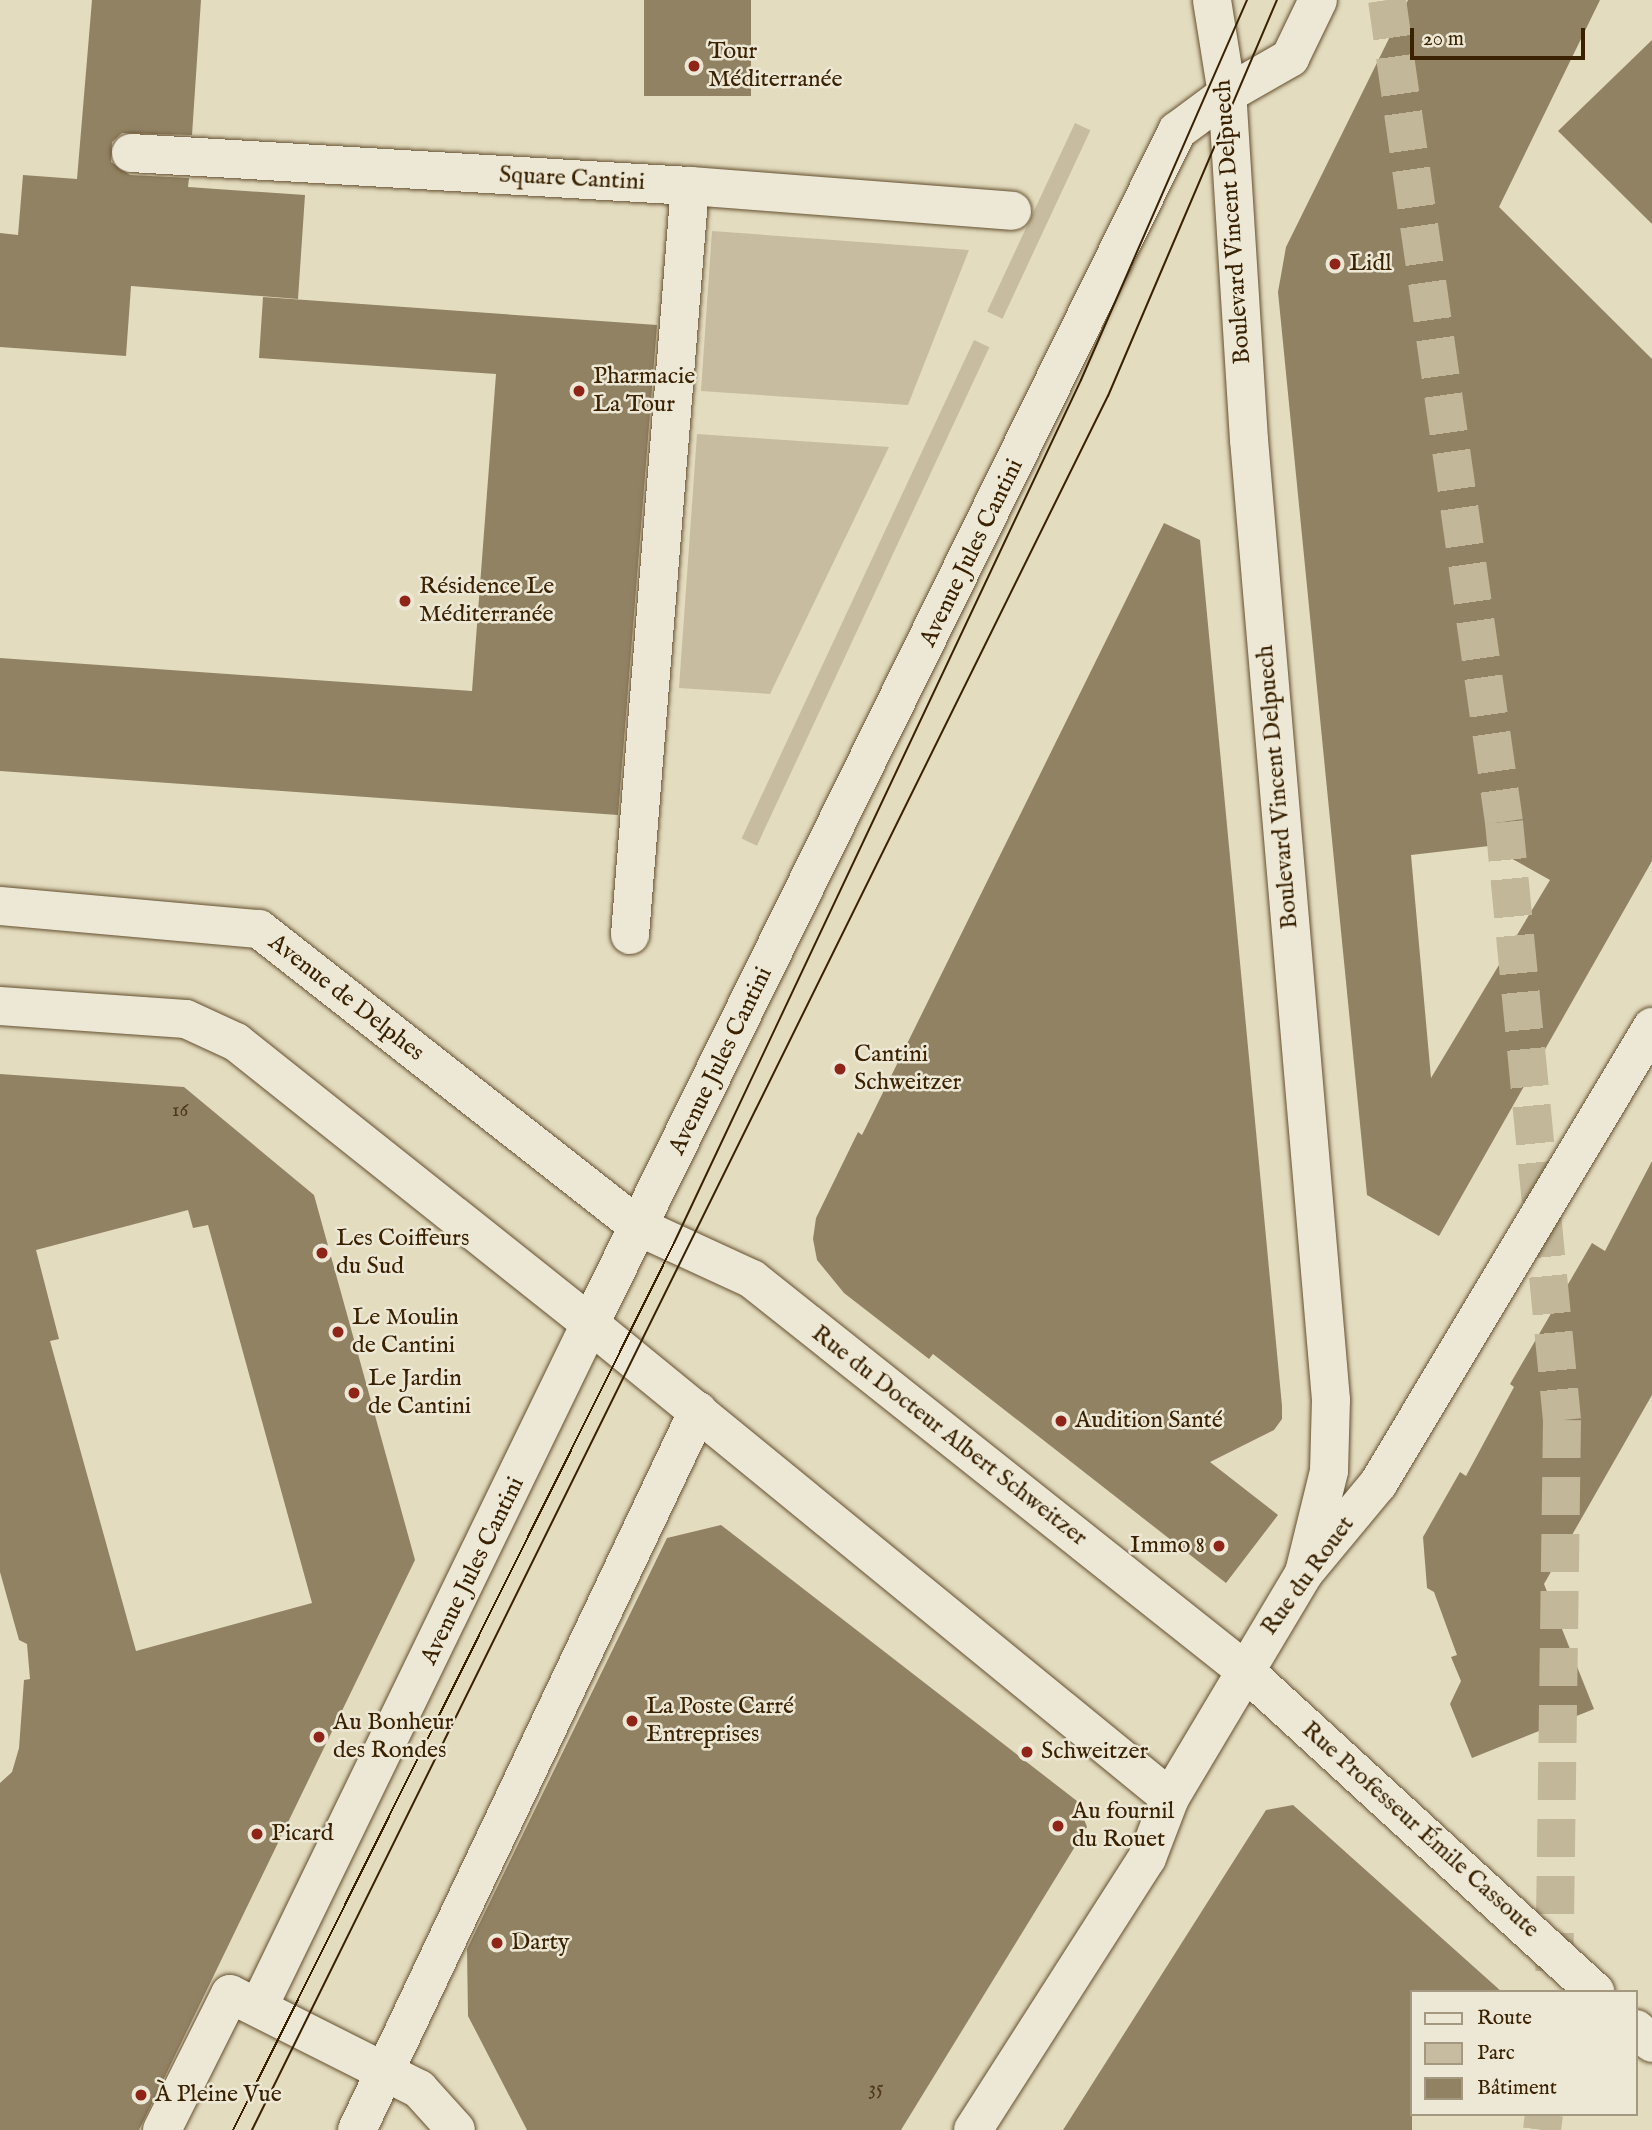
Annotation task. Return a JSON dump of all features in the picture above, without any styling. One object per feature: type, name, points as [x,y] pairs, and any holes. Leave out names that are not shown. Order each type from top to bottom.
[{"type":"street","name":"Boulevard Vincent Delpuech","points":[[1212,0],[1227,94],[1248,440],[1331,1400],[1329,1471],[1304,1573]]},
{"type":"street","name":"Avenue Jules Cantini","points":[[259,2006],[590,1324],[1177,131],[1227,94],[1290,58],[1318,0]]},
{"type":"street","name":"Square Cantini","points":[[131,153],[690,186],[1012,211]]},
{"type":"street","points":[[631,935],[690,186]]},
{"type":"street","name":"Avenue de Delphes","points":[[0,906],[259,929],[639,1227]]},
{"type":"street","points":[[0,1006],[187,1019],[236,1042],[698,1411],[1170,1798]]},
{"type":"street","name":"Rue du Rouet","points":[[973,2130],[1147,1858],[1170,1798],[1244,1669],[1304,1573],[1378,1484],[1652,1027]]},
{"type":"street","name":"Rue du Docteur Albert Schweitzer","points":[[639,1227],[752,1279],[1244,1669]]},
{"type":"street","points":[[357,2130],[698,1411]]},
{"type":"street","name":"Rue Professeur Émile Cassoute","points":[[1244,1669],[1594,1990]]},
{"type":"street","points":[[162,2130],[230,1994],[259,2006],[419,2089],[456,2130]]},
{"type":"street","points":[[1638,2031],[1652,2043]]},
{"type":"green space","points":[[1075,123],[1090,130],[1003,319],[987,312]]},
{"type":"green space","points":[[712,231],[969,250],[908,405],[701,391]]},
{"type":"green space","points":[[974,340],[989,347],[757,846],[742,838]]},
{"type":"green space","points":[[697,434],[889,447],[770,694],[679,688]]},
{"type":"building","points":[[92,0],[201,0],[192,135],[122,133],[112,142],[111,162],[130,175],[189,178],[188,187],[305,195],[298,299],[131,286],[126,356],[0,347],[0,233],[18,235],[23,175],[77,179]]},
{"type":"building","points":[[644,0],[751,0],[751,96],[644,96]]},
{"type":"building","points":[[1408,0],[1600,0],[1499,207],[1652,359],[1652,861],[1439,1236],[1367,1195],[1278,292],[1286,247]],"holes":[[[1489,846],[1550,880],[1431,1078],[1411,855]]]},
{"type":"building","points":[[1652,40],[1652,224],[1558,131]]},
{"type":"building","points":[[263,297],[657,325],[618,815],[0,771],[0,658],[472,691],[496,374],[259,358]]},
{"type":"building","points":[[1164,523],[1200,540],[1282,1406],[1282,1419],[1274,1430],[1210,1462],[1278,1515],[1226,1583],[933,1354],[929,1359],[844,1293],[817,1260],[813,1239],[816,1218],[858,1132],[862,1135]]},
{"type":"building","points":[[0,1074],[184,1087],[314,1195],[415,1560],[139,2130],[0,2130],[0,1783],[12,1772],[19,1748],[24,1680],[30,1679],[27,1644],[19,1640],[0,1572]],"holes":[[[188,1210],[193,1228],[208,1225],[312,1603],[136,1651],[50,1341],[59,1339],[36,1250]]]},
{"type":"building","points":[[1652,1161],[1652,1395],[1544,1584],[1594,1709],[1472,1758],[1450,1704],[1461,1681],[1451,1657],[1457,1655],[1434,1592],[1427,1588],[1423,1537],[1460,1472],[1466,1476],[1514,1387],[1510,1384],[1592,1243],[1605,1251]]},
{"type":"building","points":[[721,1525],[1077,1801],[1087,1827],[901,2130],[527,2130],[468,2016],[467,1949],[667,1538]]},
{"type":"building","points":[[1293,1805],[1500,1990],[1410,1990],[1412,2130],[1063,2130],[1266,1810]]},
{"type":"tunnel","points":[[1387,0],[1504,822],[1562,1420],[1554,1990]]},
{"type":"tunnel","points":[[1542,2130],[1544,2116]]},
{"type":"tram line","points":[[233,2130],[674,1243],[1081,380],[1247,0]]},
{"type":"tram line","points":[[252,2130],[1108,396],[1277,0]]},
{"type":"place","name":"Tour Méditerranée","points":[[694,66]]},
{"type":"place","name":"Lidl","points":[[1335,264]]},
{"type":"place","name":"Pharmacie La Tour","points":[[579,391]]},
{"type":"place","name":"Résidence Le Méditerranée","points":[[405,601]]},
{"type":"place","name":"Cantini Schweitzer","points":[[840,1069]]},
{"type":"place","name":"Les Coiffeurs du Sud","points":[[322,1253]]},
{"type":"place","name":"Le Moulin de Cantini","points":[[338,1332]]},
{"type":"place","name":"Le Jardin de Cantini","points":[[354,1393]]},
{"type":"place","name":"Audition Santé","points":[[1061,1421]]},
{"type":"place","name":"Immo 8","points":[[1219,1546]]},
{"type":"place","name":"La Poste Carré Entreprises","points":[[632,1721]]},
{"type":"place","name":"Au Bonheur des Rondes","points":[[319,1737]]},
{"type":"place","name":"Schweitzer","points":[[1027,1752]]},
{"type":"place","name":"Au fournil du Rouet","points":[[1058,1826]]},
{"type":"place","name":"Picard","points":[[257,1834]]},
{"type":"place","name":"Darty","points":[[497,1943]]},
{"type":"place","name":"À Pleine Vue","points":[[141,2095]]}]
